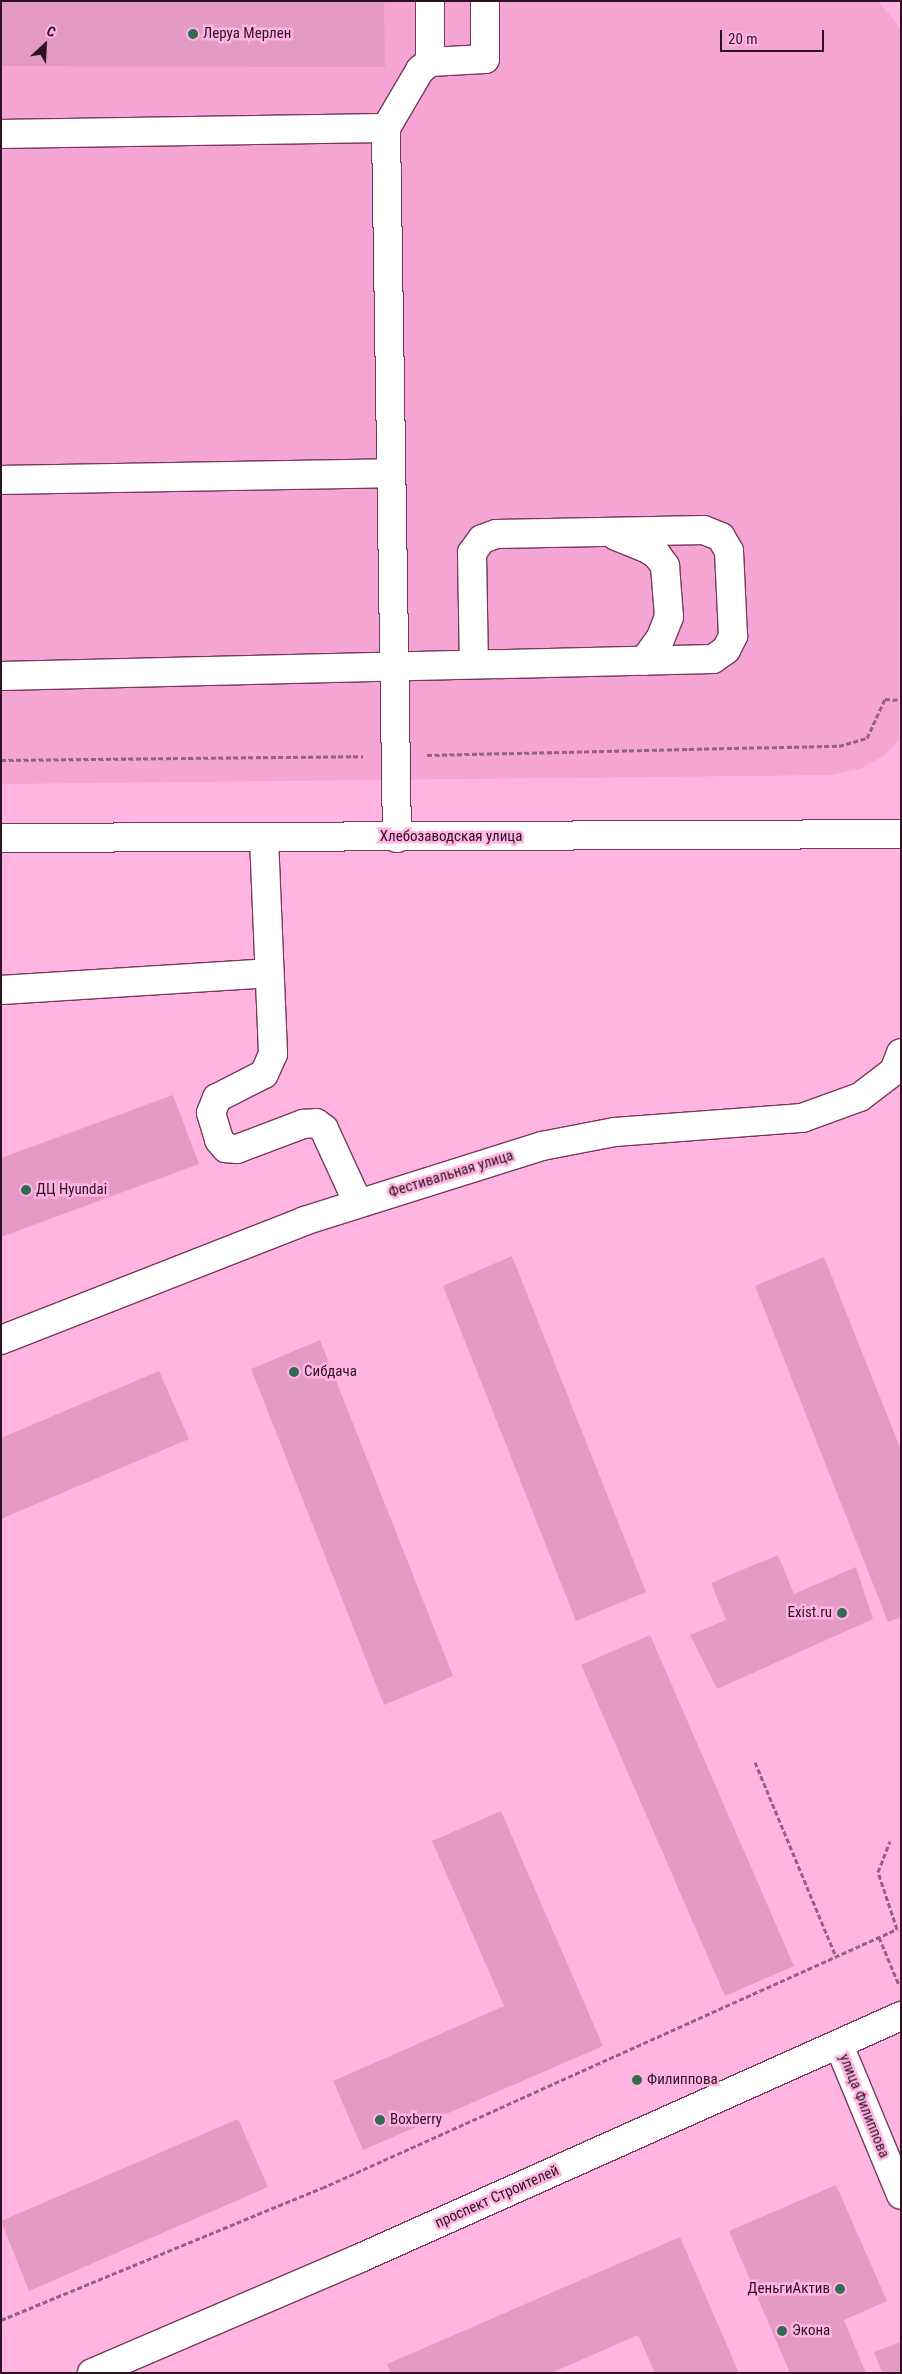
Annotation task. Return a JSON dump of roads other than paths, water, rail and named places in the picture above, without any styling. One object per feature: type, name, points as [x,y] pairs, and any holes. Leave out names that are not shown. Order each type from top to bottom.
[{"type":"main road","points":[[430,1],[430,62]]},
{"type":"main road","points":[[397,838],[386,128],[420,70],[430,62],[485,59],[485,1]]},
{"type":"main road","points":[[1,134],[386,128]]},
{"type":"main road","points":[[1,480],[392,473]]},
{"type":"main road","points":[[1,676],[394,664],[474,664],[713,659],[726,650],[733,636],[729,551],[721,537],[704,530],[496,534],[482,539],[472,553],[474,664]]},
{"type":"main road","points":[[606,532],[646,548],[658,555],[665,566],[669,618],[660,639],[644,661]]},
{"type":"main road","name":"Хлебозаводская улица","points":[[1,838],[397,838],[901,834]]},
{"type":"main road","points":[[264,838],[273,1054],[264,1074],[217,1098],[211,1113],[219,1140],[226,1148],[237,1149],[303,1124],[316,1123],[324,1129],[358,1202]]},
{"type":"main road","points":[[1,990],[269,973]]},
{"type":"main road","name":"Фестивальная улица","points":[[1,1340],[358,1202],[542,1146],[615,1132],[802,1118],[860,1097],[894,1071],[901,1053]]},
{"type":"main road","name":"проспект Строителей","points":[[92,2373],[901,2016]]},
{"type":"main road","name":"улица Филиппова","points":[[838,2045],[901,2195]]},
{"type":"place","name":"Леруа Мерлен","points":[[193,34]]},
{"type":"place","name":"ДЦ Hyundai","points":[[26,1190]]},
{"type":"place","name":"Сибдача","points":[[294,1372]]},
{"type":"place","name":"Exist.ru","points":[[842,1613]]},
{"type":"place","name":"Филиппова","points":[[637,2080]]},
{"type":"place","name":"Boxberry","points":[[380,2120]]},
{"type":"place","name":"ДеньгиАктив","points":[[840,2289]]},
{"type":"place","name":"Экона","points":[[782,2331]]}]
